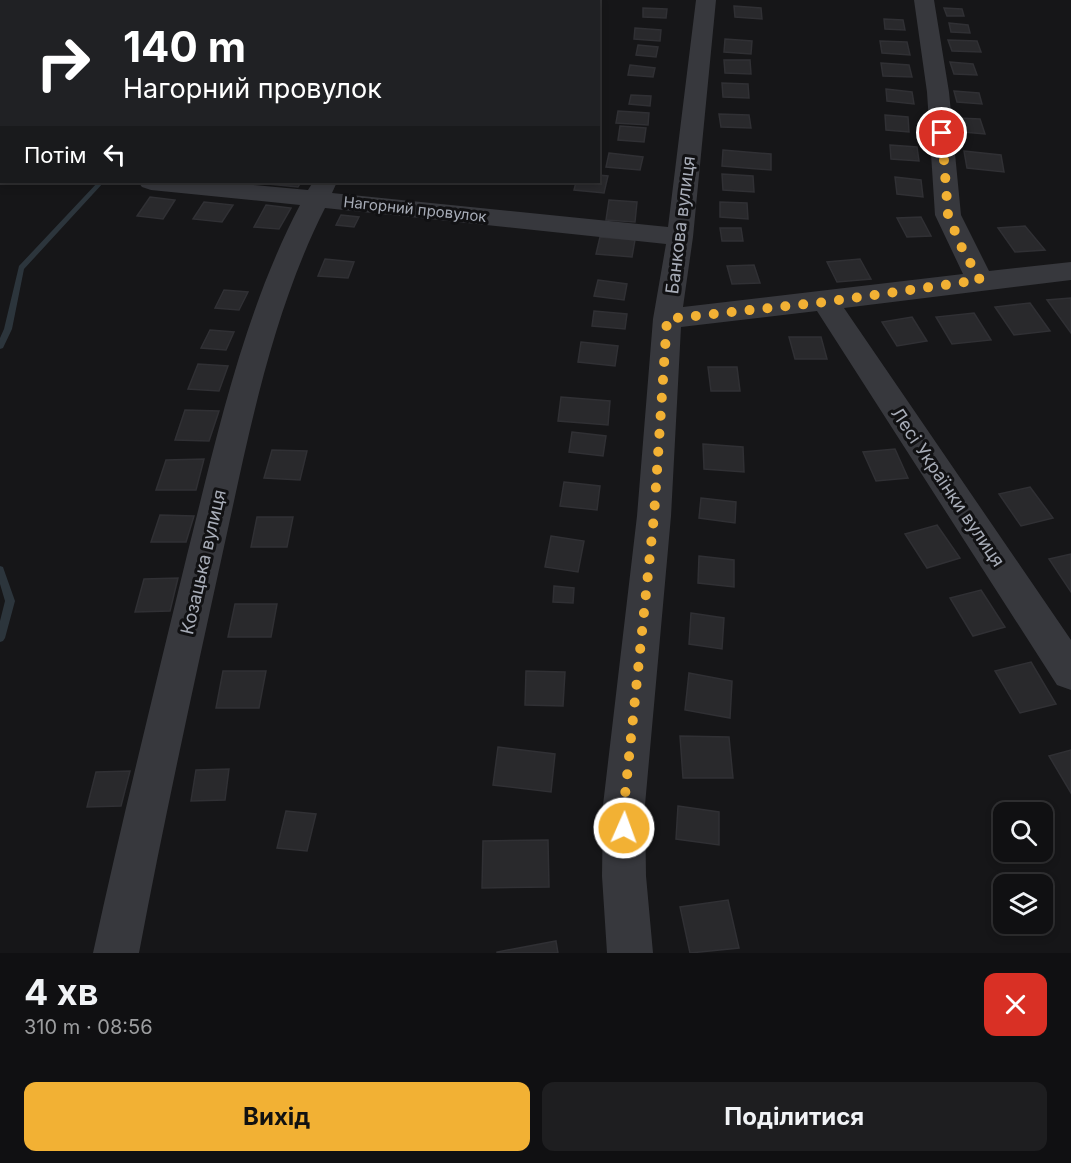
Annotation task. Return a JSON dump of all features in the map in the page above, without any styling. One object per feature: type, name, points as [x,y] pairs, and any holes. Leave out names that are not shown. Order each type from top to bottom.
[{"type":"street","name":"Банкова вулиця","points":[[630,953],[624,876],[624,805],[654,516],[667,319],[680,237],[706,0]]},
{"type":"street","points":[[924,0],[938,92],[948,215],[962,248],[980,280]]},
{"type":"street","name":"Нагорний провулок","points":[[172,183],[320,190],[680,237]]},
{"type":"street","name":"Козацька вулиця","points":[[116,953],[139,833],[236,418],[270,301],[320,190]]},
{"type":"street","points":[[667,319],[1071,271]]},
{"type":"street","name":"Лесі Українки вулиця","points":[[825,302],[1071,672]]},
{"type":"building","points":[[734,6],[761,8],[762,19],[735,17]]},
{"type":"building","points":[[643,8],[667,9],[666,18],[643,17]]},
{"type":"building","points":[[944,8],[962,9],[964,16],[947,16]]},
{"type":"building","points":[[884,19],[903,20],[905,30],[885,29]]},
{"type":"building","points":[[949,23],[968,25],[970,33],[951,32]]},
{"type":"building","points":[[635,28],[661,30],[660,41],[634,39]]},
{"type":"building","points":[[725,39],[752,41],[751,54],[724,52]]},
{"type":"building","points":[[948,40],[977,41],[981,52],[952,51]]},
{"type":"building","points":[[880,41],[907,42],[910,55],[882,53]]},
{"type":"building","points":[[638,45],[658,47],[656,57],[636,55]]},
{"type":"building","points":[[724,60],[750,60],[751,74],[725,73]]},
{"type":"building","points":[[950,62],[973,64],[977,75],[954,74]]},
{"type":"building","points":[[881,63],[909,65],[912,77],[883,76]]},
{"type":"building","points":[[630,65],[655,68],[653,77],[628,75]]},
{"type":"building","points":[[722,83],[748,84],[749,98],[723,97]]},
{"type":"building","points":[[886,89],[912,92],[914,104],[887,101]]},
{"type":"building","points":[[954,91],[979,93],[982,104],[957,102]]},
{"type":"building","points":[[631,95],[651,96],[650,106],[629,104]]},
{"type":"building","points":[[618,111],[649,113],[648,125],[616,123]]},
{"type":"building","points":[[719,114],[749,115],[751,128],[721,127]]},
{"type":"building","points":[[885,115],[908,117],[909,132],[886,130]]},
{"type":"building","points":[[958,118],[980,119],[985,134],[963,132]]},
{"type":"building","points":[[620,126],[646,128],[644,142],[618,140]]},
{"type":"building","points":[[890,145],[917,147],[919,161],[891,159]]},
{"type":"building","points":[[723,150],[771,154],[771,170],[722,166]]},
{"type":"building","points":[[964,151],[1001,155],[1004,172],[967,168]]},
{"type":"building","points":[[609,153],[643,157],[640,170],[606,167]]},
{"type":"building","points":[[722,174],[753,176],[754,192],[723,190]]},
{"type":"building","points":[[600,175],[608,176],[604,193],[574,190],[576,183],[600,183]]},
{"type":"building","points":[[895,177],[921,180],[923,197],[897,194]]},
{"type":"building","points":[[270,183],[300,183],[298,187]]},
{"type":"building","points":[[150,197],[175,200],[163,219],[137,216]]},
{"type":"building","points":[[609,200],[637,202],[635,222],[606,220]]},
{"type":"building","points":[[204,202],[233,205],[222,222],[193,219]]},
{"type":"building","points":[[720,202],[747,203],[748,219],[720,217]]},
{"type":"building","points":[[266,205],[291,208],[279,229],[254,227]]},
{"type":"building","points":[[341,215],[359,217],[354,227],[336,225]]},
{"type":"building","points":[[921,217],[931,236],[907,237],[897,218]]},
{"type":"building","points":[[1025,226],[1045,250],[1015,252],[998,228]]},
{"type":"building","points":[[720,228],[741,228],[743,241],[722,241]]},
{"type":"building","points":[[600,237],[635,240],[632,257],[596,254]]},
{"type":"building","points":[[325,259],[354,262],[348,278],[318,276]]},
{"type":"building","points":[[860,259],[871,279],[837,282],[827,262]]},
{"type":"building","points":[[754,265],[760,283],[732,284],[727,266]]},
{"type":"building","points":[[598,280],[627,284],[624,300],[594,296]]},
{"type":"building","points":[[224,290],[248,292],[239,310],[215,308]]},
{"type":"building","points":[[1071,298],[1071,333],[1047,300]]},
{"type":"building","points":[[1030,303],[1050,331],[1014,335],[995,307]]},
{"type":"building","points":[[594,311],[627,314],[625,329],[592,326]]},
{"type":"building","points":[[974,313],[991,340],[952,344],[936,317]]},
{"type":"building","points":[[912,317],[927,341],[897,346],[882,322]]},
{"type":"building","points":[[210,330],[234,332],[226,350],[201,348]]},
{"type":"building","points":[[789,337],[821,337],[827,359],[795,359]]},
{"type":"building","points":[[581,342],[618,346],[615,366],[578,362]]},
{"type":"building","points":[[198,364],[228,366],[219,391],[188,389]]},
{"type":"building","points":[[708,367],[737,367],[740,391],[711,391]]},
{"type":"building","points":[[561,397],[610,401],[608,425],[558,421]]},
{"type":"building","points":[[185,410],[219,411],[209,441],[175,440]]},
{"type":"building","points":[[572,432],[606,436],[603,456],[569,452]]},
{"type":"building","points":[[703,444],[743,447],[744,472],[704,469]]},
{"type":"building","points":[[895,449],[908,478],[876,481],[863,452]]},
{"type":"building","points":[[272,450],[307,451],[300,480],[264,478]]},
{"type":"building","points":[[204,459],[196,490],[156,490],[166,460]]},
{"type":"building","points":[[564,482],[600,486],[597,510],[560,506]]},
{"type":"building","points":[[1030,487],[1053,518],[1021,526],[999,494]]},
{"type":"building","points":[[701,498],[736,502],[735,523],[699,518]]},
{"type":"building","points":[[160,515],[194,516],[186,542],[151,542]]},
{"type":"building","points":[[257,517],[293,517],[287,547],[251,547]]},
{"type":"building","points":[[937,525],[960,558],[927,568],[905,534]]},
{"type":"building","points":[[551,536],[584,541],[578,572],[545,567]]},
{"type":"building","points":[[1071,554],[1071,592],[1049,559]]},
{"type":"building","points":[[699,556],[734,560],[734,587],[698,583]]},
{"type":"building","points":[[178,578],[170,611],[135,612],[144,579]]},
{"type":"building","points":[[554,586],[574,588],[573,603],[553,602]]},
{"type":"building","points":[[981,590],[1005,627],[973,636],[950,598]]},
{"type":"building","points":[[235,604],[277,604],[271,637],[228,637]]},
{"type":"building","points":[[691,613],[724,618],[722,649],[689,644]]},
{"type":"building","points":[[1031,662],[1056,704],[1020,713],[995,671]]},
{"type":"building","points":[[223,671],[266,671],[259,708],[216,708]]},
{"type":"building","points":[[526,671],[565,672],[563,706],[525,705]]},
{"type":"building","points":[[689,673],[732,681],[730,718],[685,710]]},
{"type":"building","points":[[680,736],[729,737],[733,778],[683,778]]},
{"type":"building","points":[[498,747],[555,754],[551,792],[493,785]]},
{"type":"building","points":[[1071,750],[1071,793],[1049,756]]},
{"type":"building","points":[[229,769],[225,800],[191,801],[196,770]]},
{"type":"building","points":[[130,771],[121,806],[87,807],[96,772]]},
{"type":"building","points":[[678,806],[719,812],[719,845],[676,839]]},
{"type":"building","points":[[286,811],[316,814],[307,851],[277,848]]},
{"type":"building","points":[[548,840],[549,887],[482,888],[483,841]]},
{"type":"building","points":[[728,900],[739,948],[690,953],[680,907]]},
{"type":"building","points":[[556,941],[558,953],[497,953],[497,952]]},
{"type":"waterway","points":[[0,346],[8,329],[21,268],[100,183]]},
{"type":"waterway","points":[[0,570],[10,601],[0,638]]},
{"type":"route","points":[[624,828],[624,805],[654,516],[667,319],[825,302],[980,280],[962,248],[948,215],[942,133]]}]
